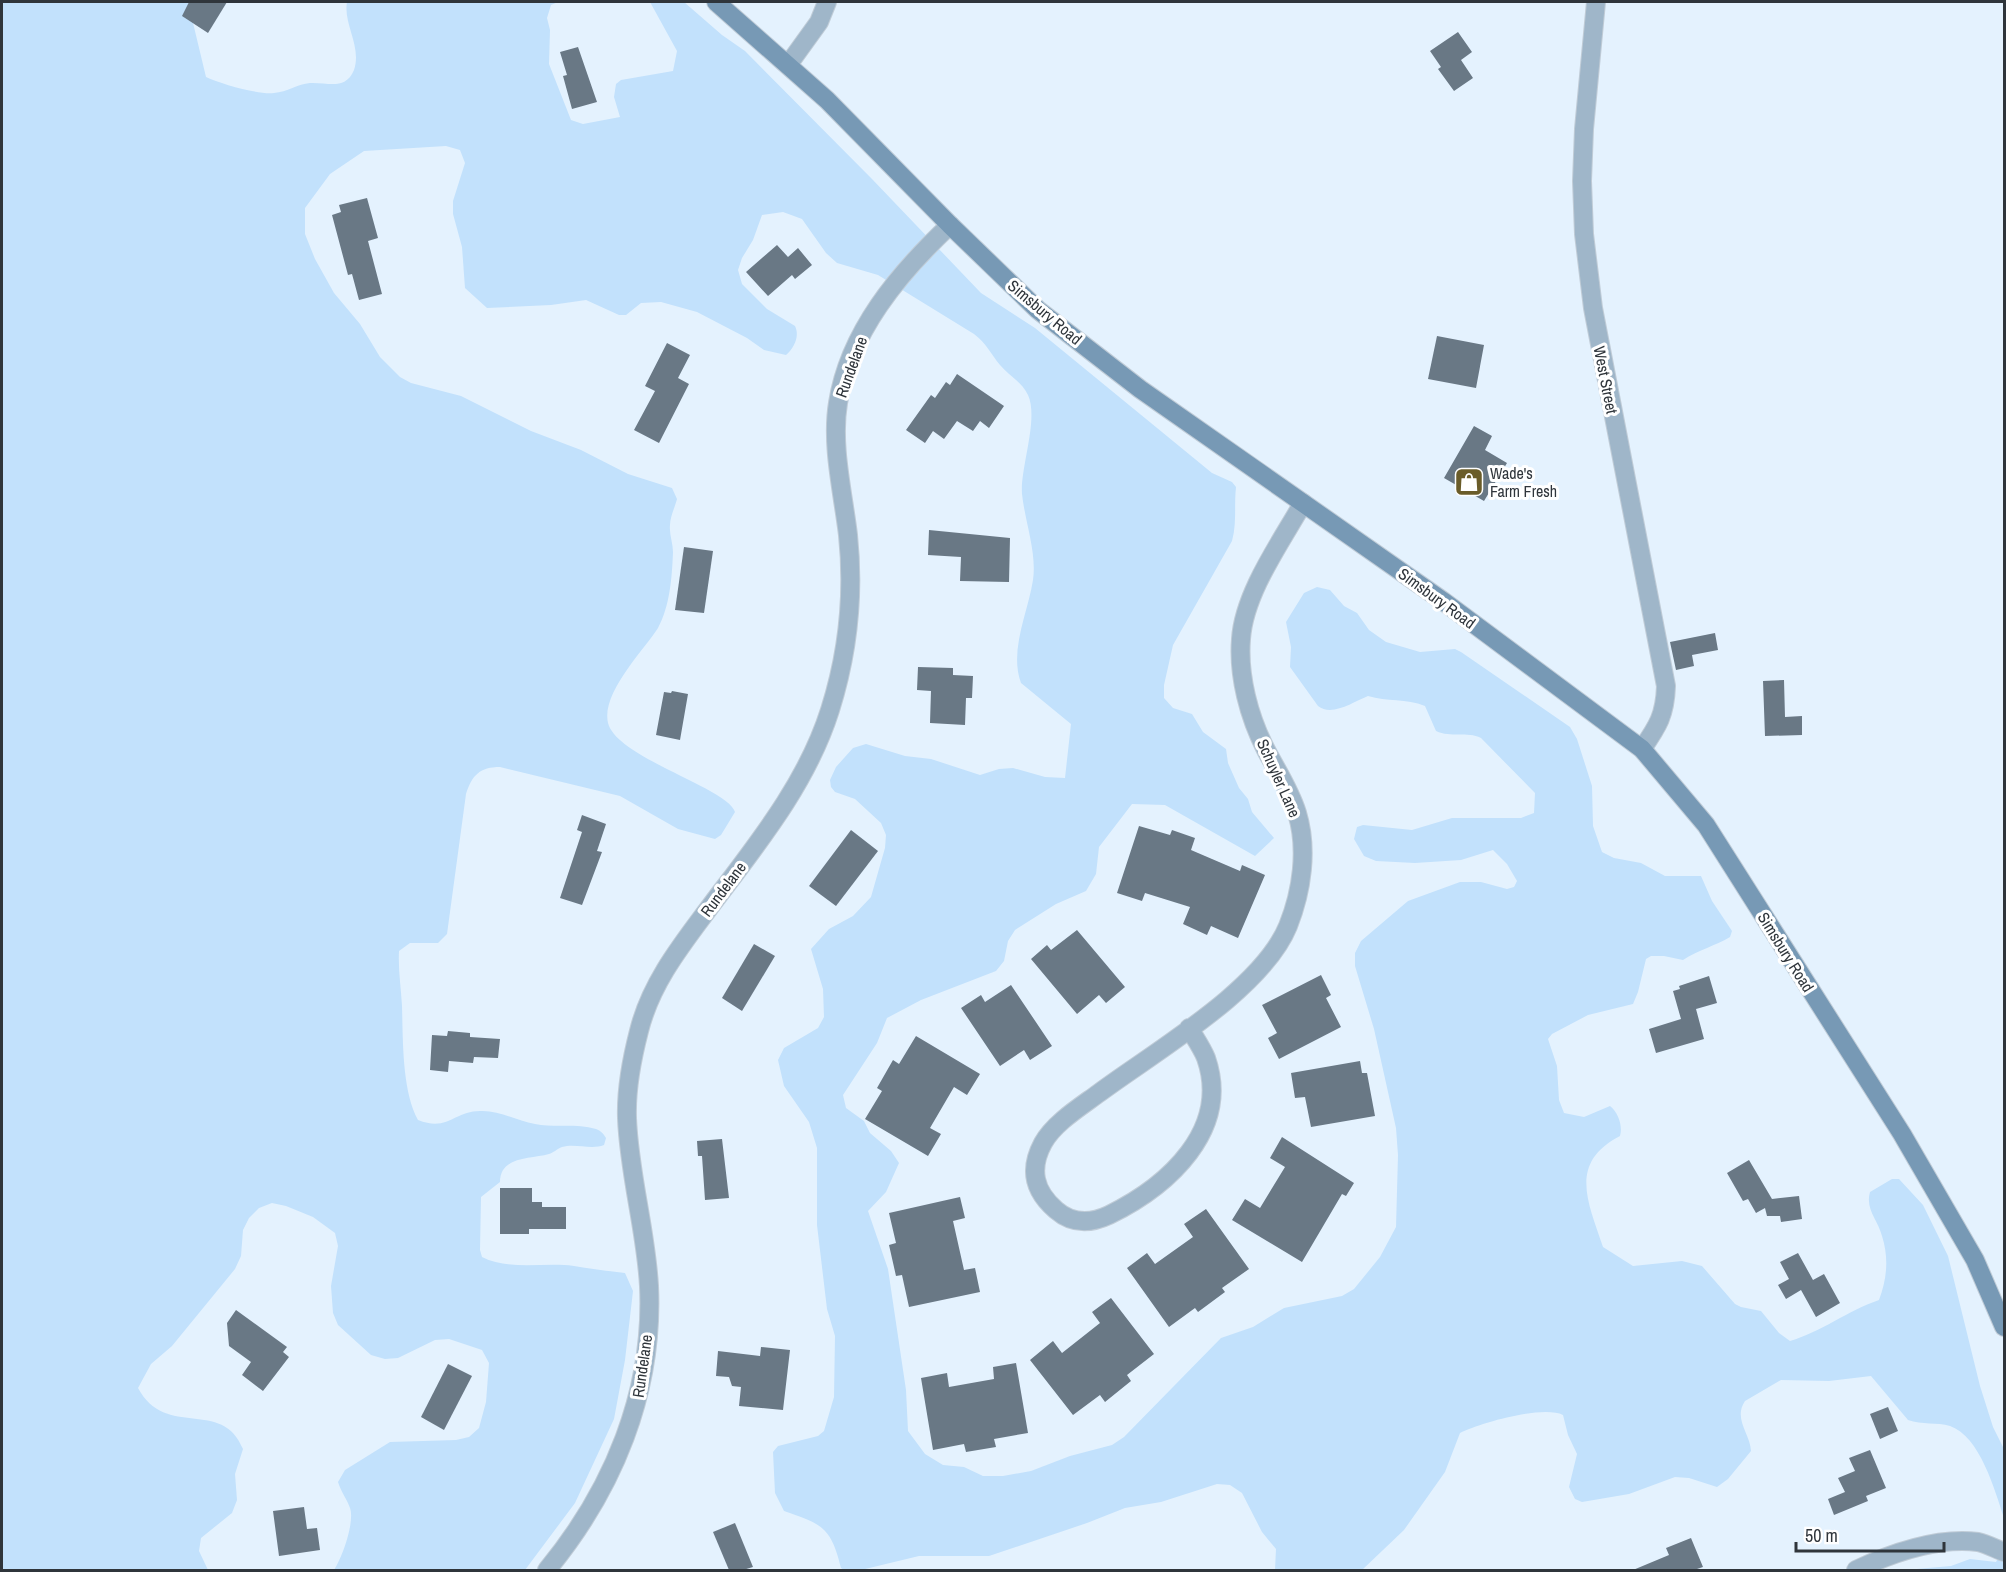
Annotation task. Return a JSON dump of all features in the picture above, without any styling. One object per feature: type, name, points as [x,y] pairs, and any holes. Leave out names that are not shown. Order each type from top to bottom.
[{"type":"main road","name":"Simsbury Road","points":[[716,2],[827,100],[950,225],[1048,317],[1140,389],[1452,608],[1642,749],[1706,825],[1902,1134],[1975,1260],[2004,1327]]},
{"type":"street","points":[[788,65],[819,22],[827,2]]},
{"type":"street","name":"West Street","points":[[1596,2],[1584,129],[1584,234],[1593,308],[1665,686],[1665,709],[1657,728],[1642,749]]},
{"type":"street","name":"Rundelane","points":[[547,1570],[580,1528],[611,1473],[636,1408],[643,1376],[649,1287],[627,1120],[629,1081],[639,1029],[657,984],[679,948],[787,801],[811,761],[830,709],[849,618],[850,566],[837,437],[837,405],[843,378],[866,325],[889,291],[917,256],[950,225]]},
{"type":"street","name":"Schuyler Lane","points":[[1189,1028],[1205,1057],[1210,1082],[1211,1108],[1199,1139],[1169,1174],[1125,1206],[1098,1220],[1077,1221],[1065,1217],[1040,1193],[1035,1182],[1036,1160],[1047,1137],[1092,1098],[1189,1028],[1234,992],[1273,951],[1288,926],[1299,886],[1303,852],[1298,816],[1286,785],[1265,748],[1251,711],[1244,684],[1240,639],[1245,613],[1254,592],[1303,503]]},
{"type":"street","points":[[1856,1570],[1882,1558],[1939,1543],[1981,1543],[2004,1552]]},
{"type":"shaded area","points":[[2,2],[188,2],[206,77],[240,88],[267,93],[310,83],[341,83],[350,77],[354,70],[356,52],[346,10],[347,2],[558,2],[551,5],[547,18],[550,30],[549,64],[571,120],[583,124],[620,117],[614,97],[616,84],[621,80],[673,71],[677,51],[650,2],[684,2],[722,35],[745,51],[981,293],[1035,328],[1212,473],[1232,482],[1236,487],[1232,541],[1173,645],[1164,685],[1164,698],[1173,708],[1192,714],[1203,732],[1226,749],[1228,763],[1239,788],[1248,799],[1252,812],[1274,838],[1255,856],[1165,805],[1132,804],[1099,847],[1096,874],[1086,891],[1056,904],[1015,930],[1008,941],[1004,961],[996,971],[921,1000],[887,1018],[877,1043],[843,1095],[846,1108],[864,1121],[870,1133],[891,1151],[899,1163],[886,1192],[868,1211],[888,1269],[906,1390],[908,1431],[925,1454],[943,1465],[964,1467],[983,1476],[1003,1476],[1031,1471],[1070,1456],[1112,1445],[1124,1437],[1221,1338],[1253,1327],[1284,1308],[1342,1296],[1354,1289],[1380,1257],[1396,1227],[1398,1155],[1396,1128],[1374,1029],[1355,966],[1355,953],[1361,941],[1408,901],[1460,882],[1481,882],[1507,889],[1514,887],[1517,881],[1507,864],[1493,850],[1461,860],[1415,863],[1376,861],[1364,856],[1354,839],[1357,827],[1363,825],[1412,830],[1452,818],[1521,818],[1534,813],[1535,793],[1481,738],[1436,731],[1425,706],[1368,696],[1336,709],[1324,709],[1318,706],[1290,667],[1291,647],[1286,622],[1304,593],[1317,587],[1330,590],[1344,606],[1357,613],[1369,630],[1386,642],[1420,652],[1455,649],[1570,727],[1577,739],[1592,786],[1593,826],[1602,852],[1614,858],[1641,863],[1665,876],[1701,876],[1712,901],[1732,931],[1730,937],[1683,960],[1651,956],[1646,959],[1633,1004],[1588,1015],[1552,1034],[1548,1039],[1557,1066],[1559,1100],[1564,1113],[1584,1117],[1610,1106],[1619,1120],[1620,1136],[1593,1158],[1586,1185],[1592,1214],[1603,1247],[1633,1266],[1682,1261],[1702,1266],[1735,1304],[1761,1311],[1779,1333],[1790,1341],[1879,1300],[1884,1284],[1886,1252],[1869,1204],[1869,1198],[1870,1192],[1892,1179],[1899,1179],[1923,1205],[1948,1256],[1980,1386],[1993,1427],[2004,1449],[2004,1518],[1985,1466],[1970,1441],[1950,1426],[1908,1420],[1871,1376],[1829,1381],[1781,1380],[1745,1401],[1741,1420],[1751,1451],[1728,1479],[1717,1487],[1689,1478],[1675,1477],[1629,1494],[1582,1502],[1575,1499],[1569,1487],[1577,1454],[1568,1435],[1563,1415],[1541,1412],[1512,1416],[1469,1429],[1460,1433],[1445,1472],[1404,1530],[1362,1570],[1275,1570],[1276,1549],[1262,1532],[1242,1493],[1230,1485],[1217,1484],[1161,1502],[1125,1508],[989,1556],[919,1556],[861,1570],[841,1568],[829,1535],[816,1524],[784,1511],[775,1493],[773,1452],[778,1446],[818,1436],[824,1431],[834,1397],[835,1336],[827,1309],[817,1225],[817,1148],[809,1122],[784,1086],[778,1060],[784,1048],[818,1028],[824,1017],[823,989],[811,949],[829,929],[853,916],[871,897],[885,848],[886,835],[881,823],[855,799],[835,792],[831,787],[830,780],[836,767],[853,748],[866,744],[905,756],[931,759],[980,775],[999,769],[1013,768],[1045,777],[1065,778],[1071,724],[1021,683],[1018,670],[1018,645],[1031,593],[1034,570],[1022,494],[1031,405],[1022,386],[1004,369],[978,337],[878,275],[837,263],[826,253],[802,219],[783,212],[762,215],[738,270],[742,284],[767,309],[795,326],[797,334],[795,342],[786,355],[764,350],[747,338],[697,312],[661,302],[641,303],[626,315],[619,315],[586,300],[551,305],[487,308],[465,288],[462,247],[453,214],[453,201],[465,163],[460,150],[446,146],[364,151],[330,174],[305,208],[305,234],[315,259],[334,293],[360,324],[380,357],[400,377],[411,383],[461,396],[531,431],[581,450],[628,474],[672,488],[677,499],[670,522],[673,562],[670,591],[665,610],[658,628],[617,686],[608,711],[608,723],[616,736],[631,748],[713,793],[728,803],[735,812],[721,835],[715,839],[678,829],[620,796],[500,767],[482,771],[474,777],[466,794],[447,934],[438,943],[410,943],[399,951],[404,1065],[409,1095],[418,1120],[437,1124],[471,1112],[487,1111],[535,1124],[588,1127],[603,1133],[606,1138],[604,1145],[562,1147],[549,1154],[518,1160],[505,1167],[500,1182],[481,1197],[480,1250],[482,1257],[504,1264],[563,1265],[625,1273],[633,1291],[625,1360],[614,1419],[575,1503],[525,1570],[334,1570],[344,1549],[351,1522],[350,1508],[338,1482],[345,1470],[390,1442],[456,1440],[469,1437],[479,1428],[486,1402],[489,1363],[482,1350],[449,1339],[435,1340],[398,1358],[385,1359],[371,1355],[338,1325],[333,1313],[331,1286],[338,1246],[335,1233],[313,1217],[272,1203],[259,1208],[249,1218],[243,1230],[241,1256],[235,1269],[172,1346],[151,1364],[138,1388],[150,1403],[163,1412],[222,1425],[234,1434],[243,1449],[235,1474],[237,1500],[232,1513],[201,1538],[199,1551],[208,1570],[2,1570]]},
{"type":"shaded area","points":[[2004,1546],[2004,1570],[1905,1570],[1951,1566],[1970,1559],[1996,1562]]},
{"type":"building","points":[[189,2],[227,2],[208,33],[182,16]]},
{"type":"building","points":[[1458,32],[1472,52],[1461,60],[1473,78],[1454,91],[1438,69],[1441,67],[1430,51]]},
{"type":"building","points":[[578,47],[597,102],[572,109],[563,76],[567,75],[560,52]]},
{"type":"building","points":[[367,198],[378,238],[368,241],[382,294],[359,300],[352,274],[348,275],[332,215],[341,212],[339,205]]},
{"type":"building","points":[[777,245],[788,257],[798,248],[812,265],[795,279],[792,275],[768,296],[746,272]]},
{"type":"building","points":[[1437,336],[1484,345],[1476,388],[1428,379]]},
{"type":"building","points":[[667,343],[690,355],[678,378],[689,384],[659,443],[634,430],[655,391],[645,386]]},
{"type":"building","points":[[957,374],[1004,406],[989,428],[980,421],[973,431],[957,421],[944,439],[933,431],[925,443],[906,430],[931,395],[935,398],[946,382],[950,385]]},
{"type":"building","points":[[1474,426],[1492,436],[1485,450],[1507,463],[1484,501],[1444,478]]},
{"type":"building","points":[[929,530],[1010,538],[1009,582],[960,581],[961,557],[928,555]]},
{"type":"building","points":[[684,547],[713,551],[704,613],[675,610]]},
{"type":"building","points":[[1715,633],[1718,650],[1692,655],[1694,666],[1676,670],[1670,642]]},
{"type":"building","points":[[918,667],[953,668],[953,675],[973,676],[972,698],[966,698],[965,725],[930,723],[931,691],[917,690]]},
{"type":"building","points":[[1784,680],[1785,717],[1802,716],[1802,735],[1765,736],[1763,681]]},
{"type":"building","points":[[672,691],[688,694],[680,740],[656,735],[664,692],[671,693]]},
{"type":"building","points":[[582,815],[606,824],[597,851],[602,852],[582,905],[560,898],[582,832],[577,830]]},
{"type":"building","points":[[1139,826],[1170,835],[1172,830],[1195,838],[1191,850],[1240,871],[1242,865],[1265,875],[1238,938],[1211,926],[1207,935],[1183,924],[1190,907],[1145,893],[1142,901],[1117,893]]},
{"type":"building","points":[[851,830],[878,851],[836,906],[809,886]]},
{"type":"building","points":[[1077,930],[1125,987],[1106,1003],[1099,995],[1077,1014],[1031,959],[1047,945],[1051,950]]},
{"type":"building","points":[[754,944],[775,956],[742,1011],[722,998]]},
{"type":"building","points":[[1321,975],[1331,995],[1326,998],[1341,1027],[1279,1059],[1268,1038],[1277,1033],[1262,1005]]},
{"type":"building","points":[[1709,976],[1717,1003],[1696,1009],[1704,1039],[1656,1053],[1649,1029],[1681,1019],[1673,991],[1680,989],[1679,986]]},
{"type":"building","points":[[1011,985],[1052,1046],[1030,1060],[1024,1050],[1000,1066],[961,1008],[981,995],[985,1002]]},
{"type":"building","points":[[448,1031],[470,1033],[470,1037],[500,1039],[498,1058],[474,1057],[473,1063],[449,1061],[448,1072],[430,1070],[432,1035],[447,1036]]},
{"type":"building","points":[[916,1036],[980,1074],[967,1095],[954,1087],[930,1128],[941,1134],[928,1156],[865,1119],[882,1091],[877,1088],[893,1060],[899,1064]]},
{"type":"building","points":[[1360,1061],[1362,1073],[1367,1073],[1375,1116],[1311,1127],[1305,1097],[1295,1098],[1291,1073]]},
{"type":"building","points":[[1282,1137],[1354,1183],[1346,1196],[1342,1194],[1302,1262],[1232,1220],[1245,1199],[1260,1208],[1285,1167],[1270,1158]]},
{"type":"building","points":[[722,1139],[729,1198],[705,1200],[702,1156],[698,1156],[697,1141]]},
{"type":"building","points":[[1749,1160],[1772,1199],[1799,1196],[1802,1219],[1781,1222],[1780,1216],[1767,1216],[1765,1208],[1756,1213],[1748,1199],[1743,1201],[1727,1173]]},
{"type":"building","points":[[500,1188],[532,1188],[532,1202],[542,1202],[542,1207],[566,1207],[566,1229],[529,1229],[529,1234],[500,1234]]},
{"type":"building","points":[[960,1197],[965,1218],[953,1221],[964,1270],[975,1268],[980,1292],[909,1307],[902,1275],[896,1276],[889,1245],[896,1243],[889,1213]]},
{"type":"building","points":[[1206,1209],[1249,1269],[1222,1288],[1225,1292],[1198,1312],[1195,1308],[1169,1327],[1127,1268],[1147,1253],[1155,1264],[1193,1237],[1184,1224]]},
{"type":"building","points":[[1798,1253],[1813,1280],[1824,1274],[1840,1303],[1816,1317],[1801,1290],[1786,1299],[1778,1285],[1789,1279],[1780,1262]]},
{"type":"building","points":[[1111,1298],[1154,1354],[1127,1375],[1131,1381],[1105,1402],[1100,1395],[1073,1415],[1030,1360],[1053,1341],[1062,1353],[1100,1323],[1092,1312]]},
{"type":"building","points":[[236,1310],[287,1347],[283,1352],[289,1357],[263,1391],[242,1375],[251,1362],[229,1346],[227,1323]]},
{"type":"building","points":[[761,1347],[790,1350],[783,1410],[739,1406],[741,1387],[732,1386],[729,1377],[716,1376],[718,1351],[760,1356]]},
{"type":"building","points":[[1016,1363],[1028,1433],[994,1439],[996,1447],[966,1452],[964,1444],[933,1450],[921,1378],[947,1373],[949,1387],[994,1379],[993,1367]]},
{"type":"building","points":[[448,1364],[472,1376],[444,1430],[421,1417]]},
{"type":"building","points":[[1888,1407],[1898,1431],[1880,1439],[1870,1414]]},
{"type":"building","points":[[1870,1450],[1886,1488],[1866,1496],[1868,1501],[1834,1515],[1828,1499],[1845,1492],[1838,1478],[1855,1471],[1849,1458]]},
{"type":"building","points":[[304,1507],[307,1529],[317,1528],[320,1550],[279,1556],[273,1511]]},
{"type":"building","points":[[735,1523],[753,1567],[743,1570],[729,1570],[713,1532]]},
{"type":"building","points":[[1691,1538],[1703,1567],[1694,1570],[1633,1570],[1669,1555],[1666,1548]]},
{"type":"place","name":"Wade's Farm Fresh","points":[[1469,482]]}]
